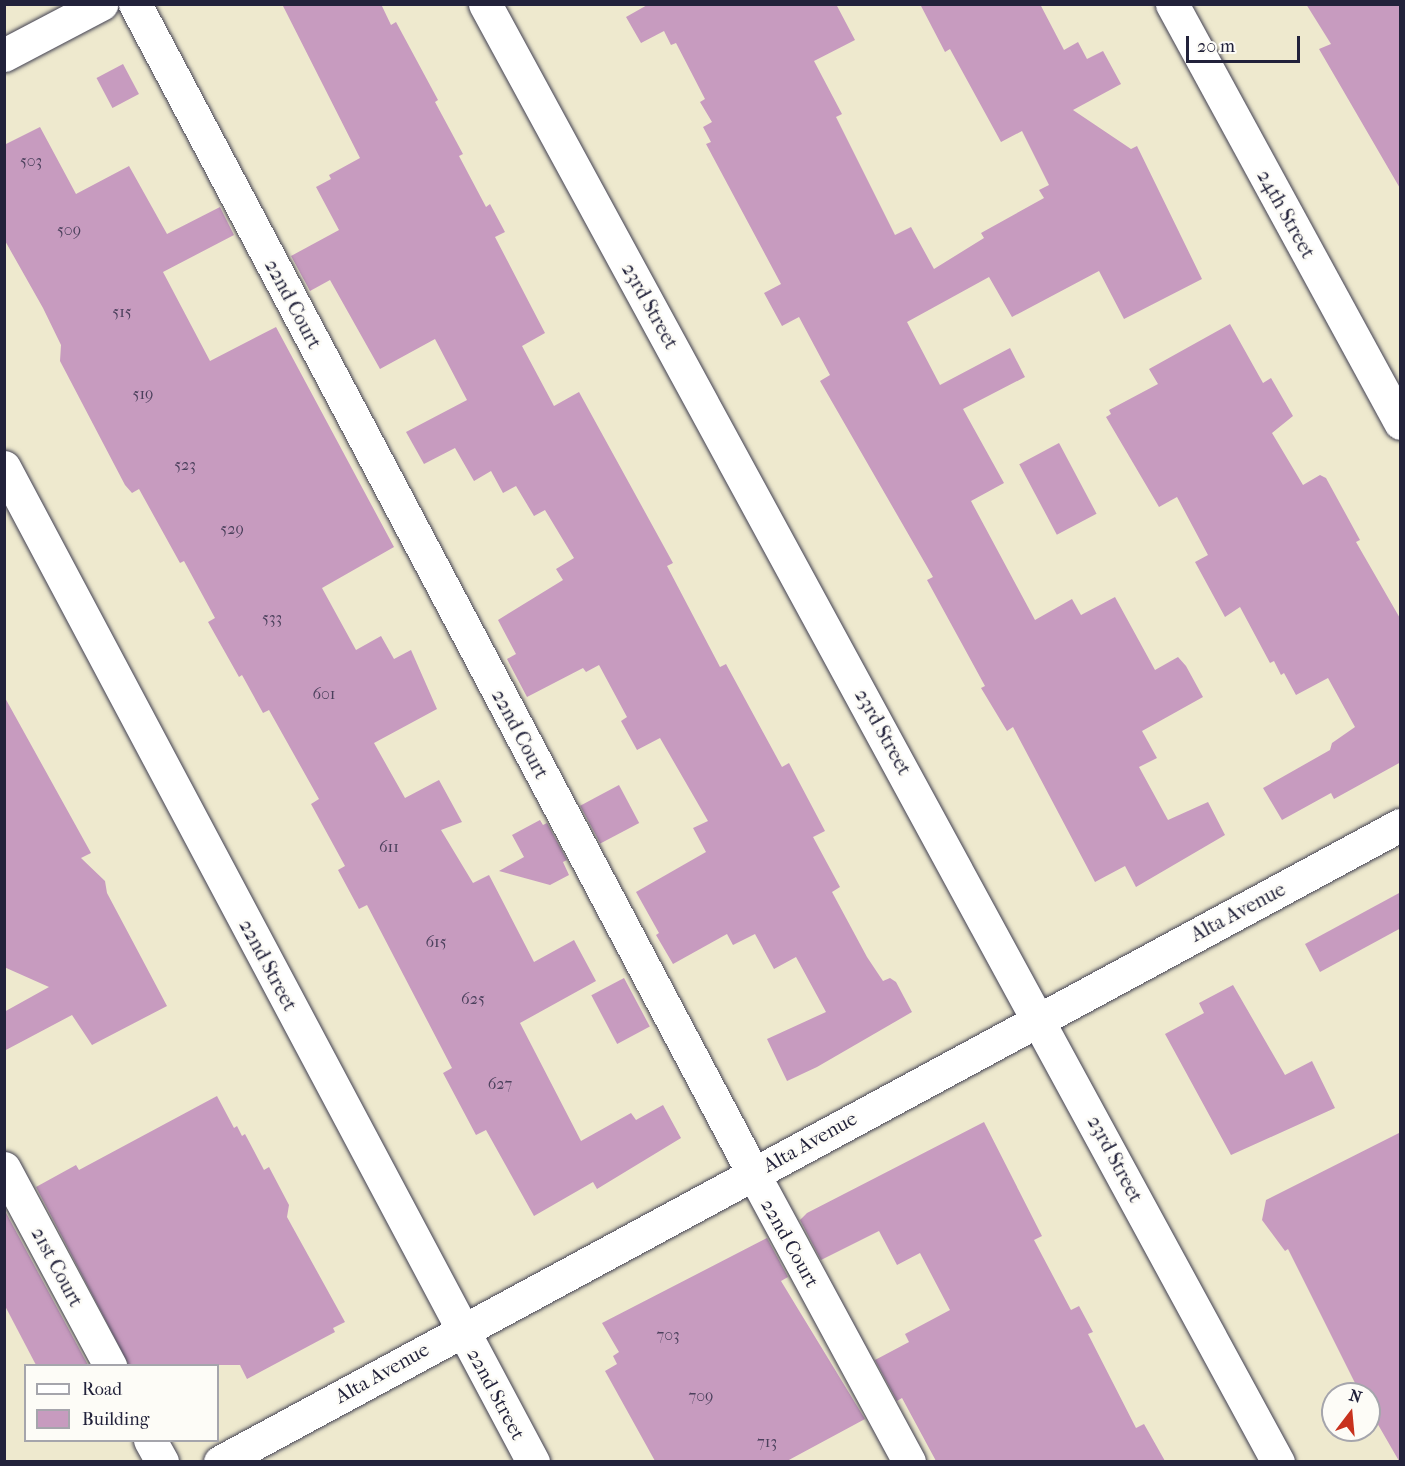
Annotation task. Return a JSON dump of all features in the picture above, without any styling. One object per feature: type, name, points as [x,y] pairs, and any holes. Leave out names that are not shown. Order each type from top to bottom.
[{"type":"street","points":[[4,55],[101,4]]},
{"type":"street","name":"22nd Court","points":[[135,4],[753,1173],[909,1461]]},
{"type":"street","name":"23rd Street","points":[[485,4],[1039,1018],[1278,1461]]},
{"type":"street","name":"24th Street","points":[[1172,4],[1401,423]]},
{"type":"street","name":"22nd Street","points":[[4,467],[533,1461]]},
{"type":"street","name":"Alta Avenue","points":[[220,1461],[461,1329],[1401,825]]},
{"type":"street","name":"21st Court","points":[[4,1168],[109,1364]]},
{"type":"street","points":[[151,1442],[162,1461]]},
{"type":"building","points":[[282,4],[381,4],[391,25],[396,22],[438,100],[435,102],[463,154],[459,156],[486,207],[490,204],[505,232],[495,237],[545,333],[522,346],[554,406],[579,392],[673,563],[667,566],[720,667],[726,664],[782,767],[789,763],[825,831],[813,837],[840,887],[832,892],[867,957],[883,981],[890,978],[896,982],[912,1012],[817,1067],[787,1081],[767,1039],[826,1012],[796,957],[774,969],[755,934],[733,945],[727,934],[673,964],[656,935],[659,933],[636,892],[706,852],[693,828],[708,821],[660,738],[637,750],[621,721],[627,717],[599,665],[586,672],[583,668],[527,697],[507,659],[516,654],[498,620],[563,580],[556,569],[574,558],[545,510],[534,516],[516,486],[503,493],[491,471],[474,481],[455,448],[424,464],[406,432],[467,400],[435,339],[380,369],[330,280],[310,291],[291,256],[339,230],[316,187],[331,179],[329,175],[360,158]]},
{"type":"building","points":[[649,4],[836,4],[855,40],[814,61],[842,114],[836,117],[895,235],[911,227],[934,269],[984,238],[981,233],[1044,198],[1039,190],[1049,185],[1022,131],[1001,142],[950,49],[945,52],[920,4],[1040,4],[1064,50],[1078,42],[1087,59],[1103,51],[1121,84],[1073,110],[1131,149],[1137,146],[1202,279],[1124,319],[1099,271],[1012,317],[989,277],[907,322],[940,385],[1010,348],[1025,377],[963,409],[1004,483],[971,501],[1035,620],[1072,599],[1081,615],[1115,597],[1155,670],[1178,657],[1186,666],[1203,697],[1142,731],[1157,758],[1139,767],[1168,820],[1208,802],[1225,835],[1136,887],[1125,866],[1095,882],[1013,727],[1007,731],[981,688],[985,686],[927,580],[933,577],[820,381],[830,375],[799,317],[782,326],[764,293],[781,284],[706,144],[711,142],[703,127],[712,122],[700,102],[705,99],[676,43],[671,45],[664,31],[641,43],[626,17]]},
{"type":"building","points":[[1306,4],[1401,4],[1401,190],[1319,49],[1331,44]]},
{"type":"building","points":[[123,64],[139,94],[112,108],[97,78]]},
{"type":"building","points":[[40,127],[76,194],[129,166],[167,234],[220,207],[234,235],[163,272],[210,361],[276,327],[394,547],[322,588],[356,650],[381,636],[394,659],[411,650],[437,709],[374,743],[405,798],[439,780],[462,822],[441,830],[473,883],[489,875],[534,962],[574,940],[596,981],[520,1023],[581,1141],[631,1113],[636,1120],[663,1105],[681,1138],[597,1189],[593,1182],[534,1216],[486,1130],[476,1135],[443,1073],[452,1068],[367,905],[359,909],[338,870],[345,866],[311,804],[319,799],[269,710],[263,713],[242,675],[239,677],[208,622],[215,618],[184,561],[180,563],[139,489],[132,493],[125,485],[60,361],[61,345],[43,308],[4,239],[4,145]]},
{"type":"building","points":[[1230,324],[1263,383],[1271,378],[1293,416],[1272,433],[1303,485],[1320,475],[1326,478],[1360,540],[1356,542],[1401,620],[1401,762],[1334,799],[1331,793],[1282,820],[1263,788],[1330,750],[1332,743],[1355,727],[1328,678],[1296,695],[1284,673],[1281,675],[1274,661],[1270,663],[1240,607],[1225,617],[1195,562],[1208,555],[1177,497],[1159,507],[1106,417],[1111,414],[1109,410],[1158,384],[1149,369]]},
{"type":"building","points":[[1059,443],[1097,514],[1057,535],[1019,464]]},
{"type":"building","points":[[4,696],[91,853],[81,858],[105,881],[107,893],[167,1006],[92,1045],[72,1015],[4,1051],[4,1012],[49,987],[4,967]]},
{"type":"building","points":[[619,785],[639,823],[600,844],[580,806]]},
{"type":"building","points":[[540,820],[543,825],[547,823],[567,860],[563,862],[569,875],[550,885],[499,871],[524,857],[512,835]]},
{"type":"building","points":[[1401,892],[1401,928],[1320,972],[1305,944]]},
{"type":"building","points":[[624,978],[650,1027],[617,1044],[591,995]]},
{"type":"building","points":[[1233,985],[1285,1075],[1312,1061],[1335,1108],[1231,1155],[1165,1034],[1204,1013],[1199,1003]]},
{"type":"building","points":[[217,1096],[234,1128],[237,1126],[242,1136],[245,1134],[264,1170],[269,1167],[289,1205],[287,1217],[345,1322],[333,1328],[335,1332],[247,1379],[240,1365],[128,1364],[36,1187],[76,1165],[79,1170]]},
{"type":"building","points":[[984,1122],[1042,1236],[1034,1240],[1071,1310],[1079,1306],[1093,1332],[1088,1334],[1136,1428],[1144,1424],[1165,1461],[936,1461],[902,1398],[897,1401],[875,1360],[909,1342],[905,1334],[950,1310],[920,1253],[897,1265],[879,1231],[821,1260],[800,1220],[807,1213]]},
{"type":"building","points":[[1401,1132],[1401,1461],[1381,1430],[1381,1382],[1354,1382],[1288,1249],[1285,1251],[1262,1220],[1266,1200]]},
{"type":"building","points":[[4,1209],[87,1364],[35,1364],[4,1304]]},
{"type":"building","points":[[767,1238],[788,1277],[781,1281],[865,1419],[787,1461],[655,1461],[605,1371],[617,1364],[613,1356],[619,1352],[602,1323]]}]
